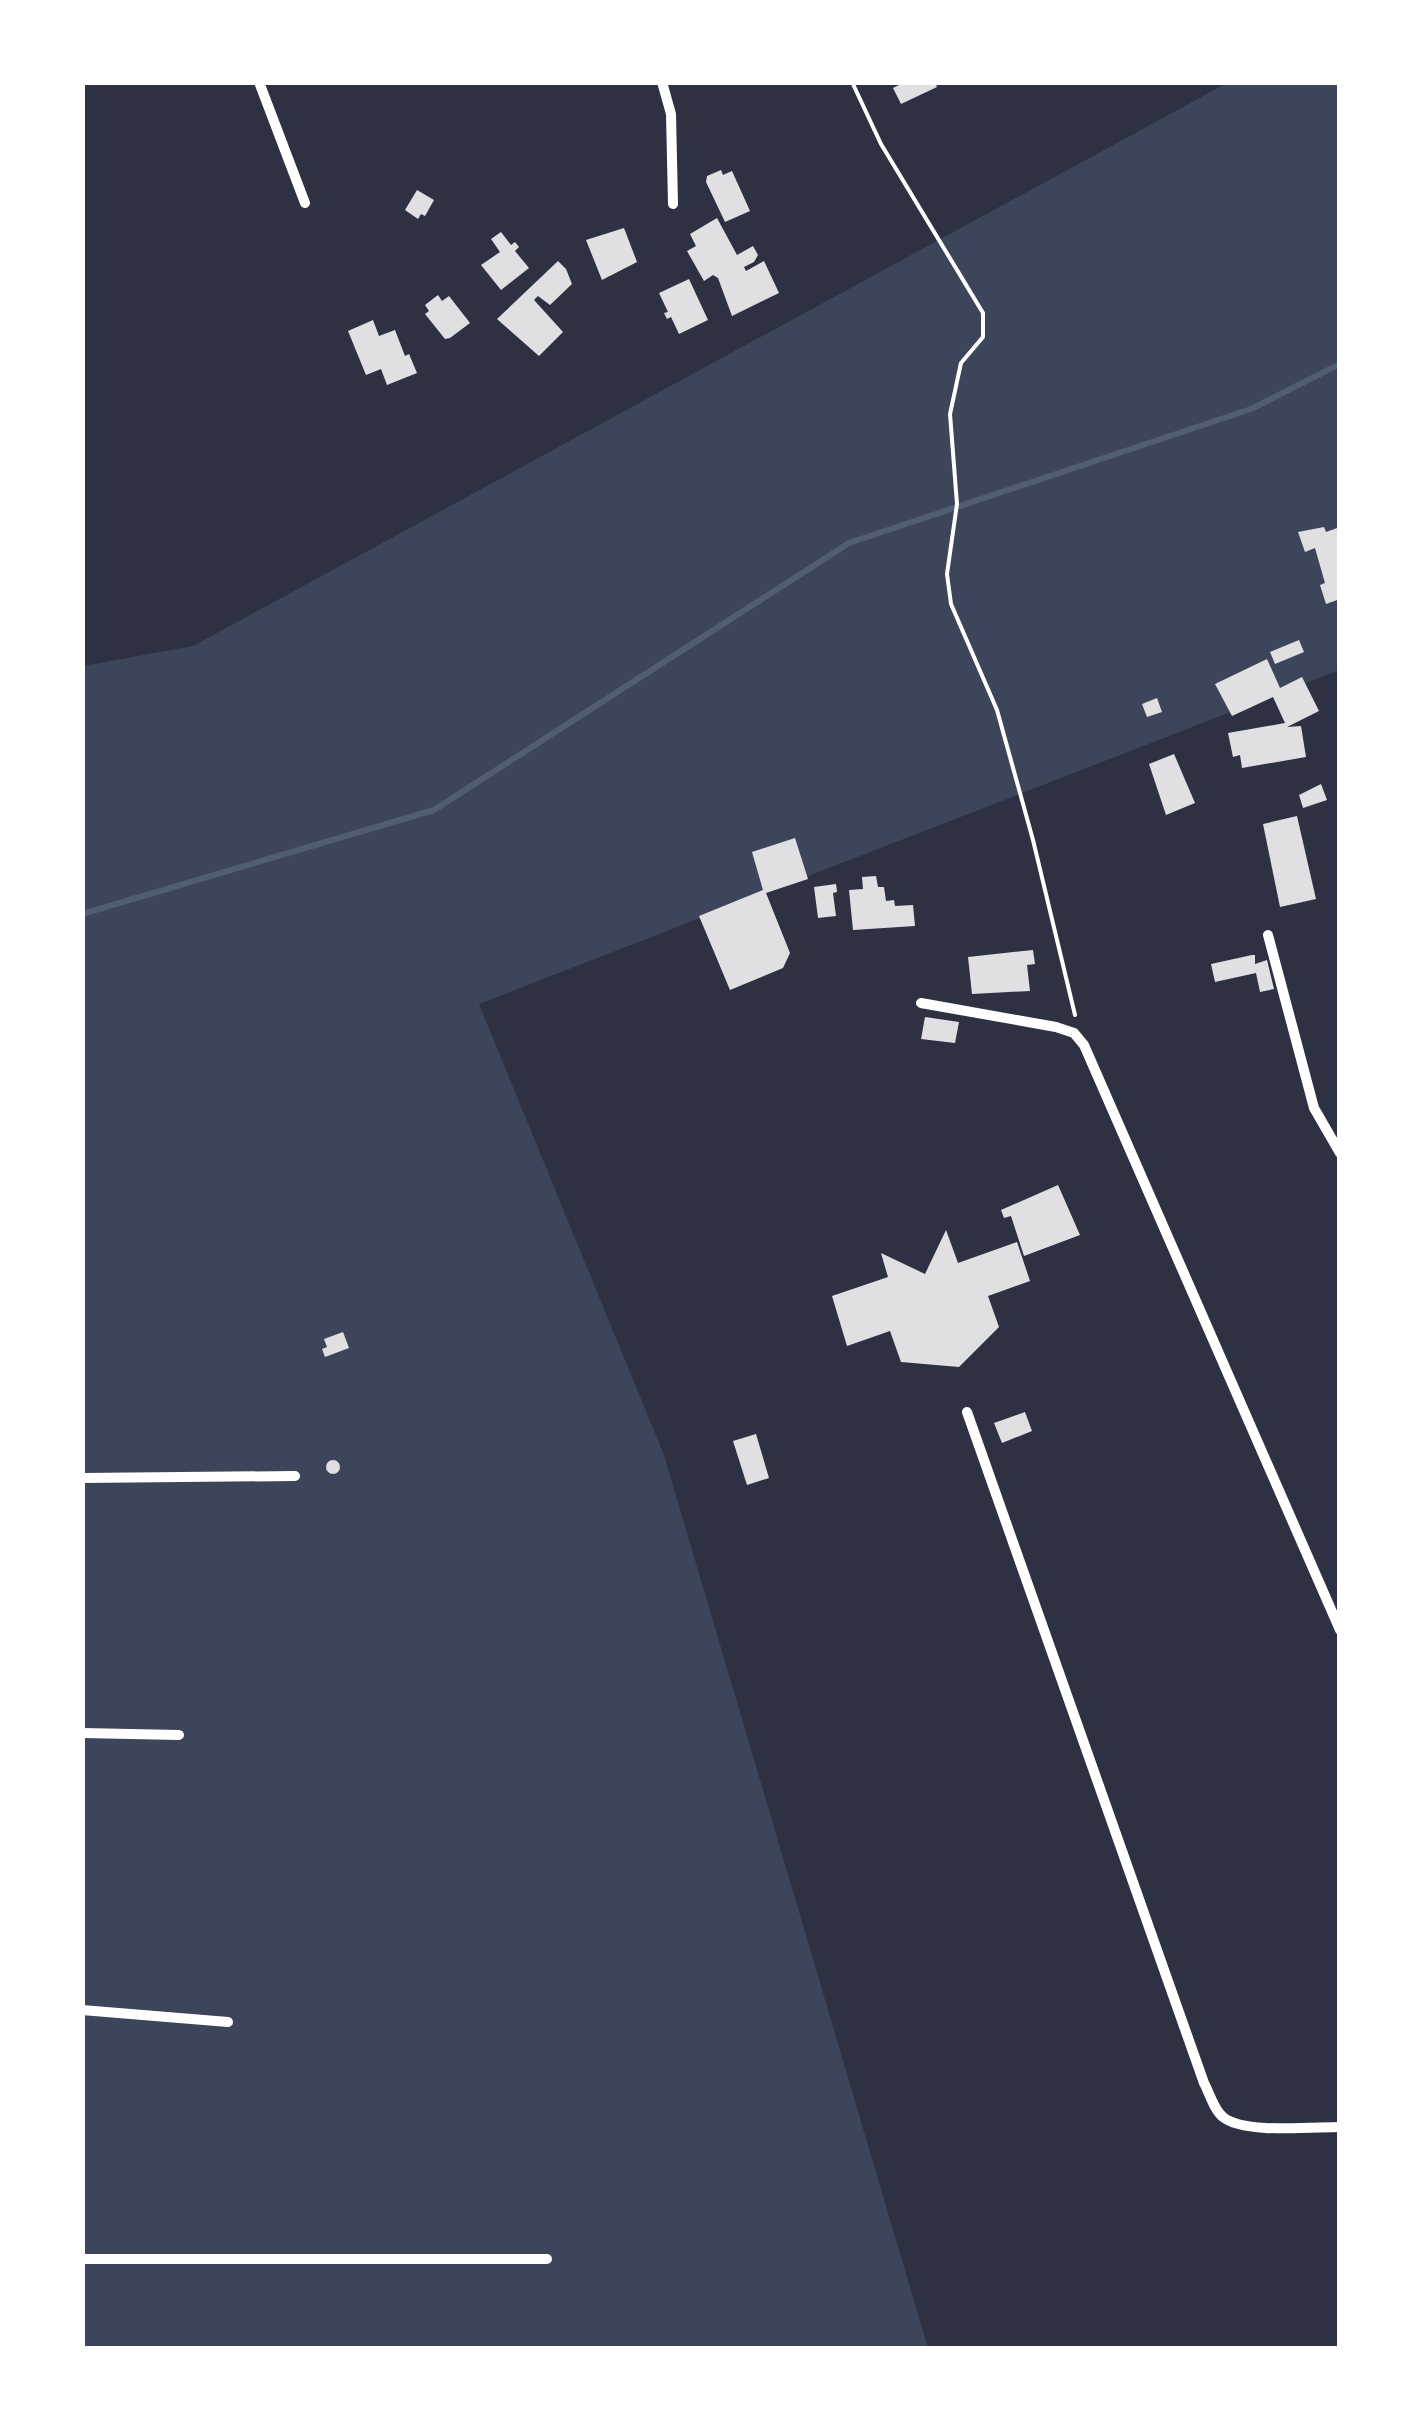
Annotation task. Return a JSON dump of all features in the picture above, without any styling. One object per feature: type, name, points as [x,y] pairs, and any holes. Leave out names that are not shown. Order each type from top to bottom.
[{"type":"street","points":[[258,82],[305,203]]},
{"type":"street","points":[[662,82],[671,114],[673,204]]},
{"type":"street","points":[[1268,935],[1314,1108],[1340,1154]]},
{"type":"street","points":[[921,1004],[1056,1027],[1074,1033],[1080,1040],[1102,1080],[1340,1630]]},
{"type":"street","points":[[968,1412],[1204,2083],[1222,2116],[1236,2123],[1340,2128]]},
{"type":"street","points":[[82,1478],[295,1476]]},
{"type":"street","points":[[82,1733],[180,1735]]},
{"type":"street","points":[[82,2010],[228,2022]]},
{"type":"street","points":[[82,2259],[547,2259]]},
{"type":"path","points":[[852,82],[881,144],[983,313],[982,336],[961,363],[950,414],[957,504],[948,574],[951,604],[1008,745],[1080,1040]]},
{"type":"shaded area","points":[[1227,83],[1339,83],[1339,670],[479,1004],[664,1455],[928,2348],[83,2348],[83,666],[193,646]]},
{"type":"building","points":[[905,82],[935,82],[937,87],[901,104],[893,88]]},
{"type":"building","points":[[721,170],[723,175],[732,171],[750,211],[725,222],[706,182],[707,176]]},
{"type":"building","points":[[417,190],[434,200],[425,216],[421,214],[418,219],[405,210]]},
{"type":"building","points":[[717,218],[737,255],[753,246],[758,255],[744,267],[746,271],[764,261],[779,293],[732,316],[718,278],[713,275],[704,281],[687,251],[696,246],[690,234]]},
{"type":"building","points":[[624,228],[637,262],[602,280],[586,240]]},
{"type":"building","points":[[501,232],[511,245],[515,242],[519,247],[515,251],[529,268],[501,290],[481,265],[500,252],[491,239]]},
{"type":"building","points":[[558,261],[572,284],[550,305],[538,296],[534,300],[563,332],[539,356],[497,319]]},
{"type":"building","points":[[689,279],[708,320],[679,334],[671,317],[667,319],[664,313],[668,312],[659,293]]},
{"type":"building","points":[[438,295],[442,301],[449,296],[470,323],[450,338],[445,339],[425,314],[429,311],[425,305]]},
{"type":"building","points":[[373,320],[379,336],[395,330],[417,373],[387,385],[381,369],[366,375],[348,331]]},
{"type":"building","points":[[1324,527],[1326,532],[1340,527],[1340,599],[1326,604],[1320,585],[1325,583],[1315,548],[1305,552],[1298,532]]},
{"type":"building","points":[[1299,640],[1304,652],[1275,664],[1270,652]]},
{"type":"building","points":[[1267,659],[1280,688],[1302,677],[1319,711],[1287,727],[1301,726],[1306,757],[1242,768],[1240,755],[1233,757],[1228,733],[1285,723],[1273,697],[1232,716],[1215,684]]},
{"type":"building","points":[[1157,698],[1162,712],[1147,717],[1142,704]]},
{"type":"building","points":[[1174,754],[1195,803],[1166,815],[1149,764]]},
{"type":"building","points":[[1321,784],[1327,800],[1303,808],[1299,795]]},
{"type":"building","points":[[1297,816],[1316,899],[1280,907],[1263,824]]},
{"type":"building","points":[[795,838],[808,879],[766,893],[790,953],[783,968],[730,990],[699,916],[763,890],[752,852]]},
{"type":"building","points":[[876,876],[878,887],[884,887],[886,901],[894,900],[895,906],[913,905],[915,926],[853,930],[849,890],[863,889],[862,877]]},
{"type":"building","points":[[836,884],[836,916],[818,918],[814,887]]},
{"type":"building","points":[[1033,950],[1035,964],[1027,965],[1030,991],[972,994],[968,957]]},
{"type":"building","points":[[1255,955],[1255,964],[1267,960],[1274,989],[1260,992],[1256,973],[1215,982],[1211,964]]},
{"type":"building","points":[[925,1017],[959,1022],[955,1043],[921,1039]]},
{"type":"building","points":[[1058,1185],[1080,1235],[1024,1256],[1011,1216],[1004,1218],[1001,1210]]},
{"type":"building","points":[[946,1230],[958,1263],[1017,1242],[1030,1281],[988,1296],[999,1327],[959,1367],[901,1362],[890,1331],[847,1346],[832,1296],[888,1277],[881,1253],[925,1274]]},
{"type":"building","points":[[343,1332],[349,1348],[325,1357],[324,1339]]},
{"type":"building","points":[[1025,1412],[1032,1431],[1002,1443],[994,1423]]},
{"type":"building","points":[[756,1434],[769,1478],[747,1485],[733,1441]]},
{"type":"building","points":[[333,1460],[340,1467],[333,1474],[326,1467]]},
{"type":"waterway","points":[[82,914],[434,810],[849,543],[1251,409],[1340,364]]}]
